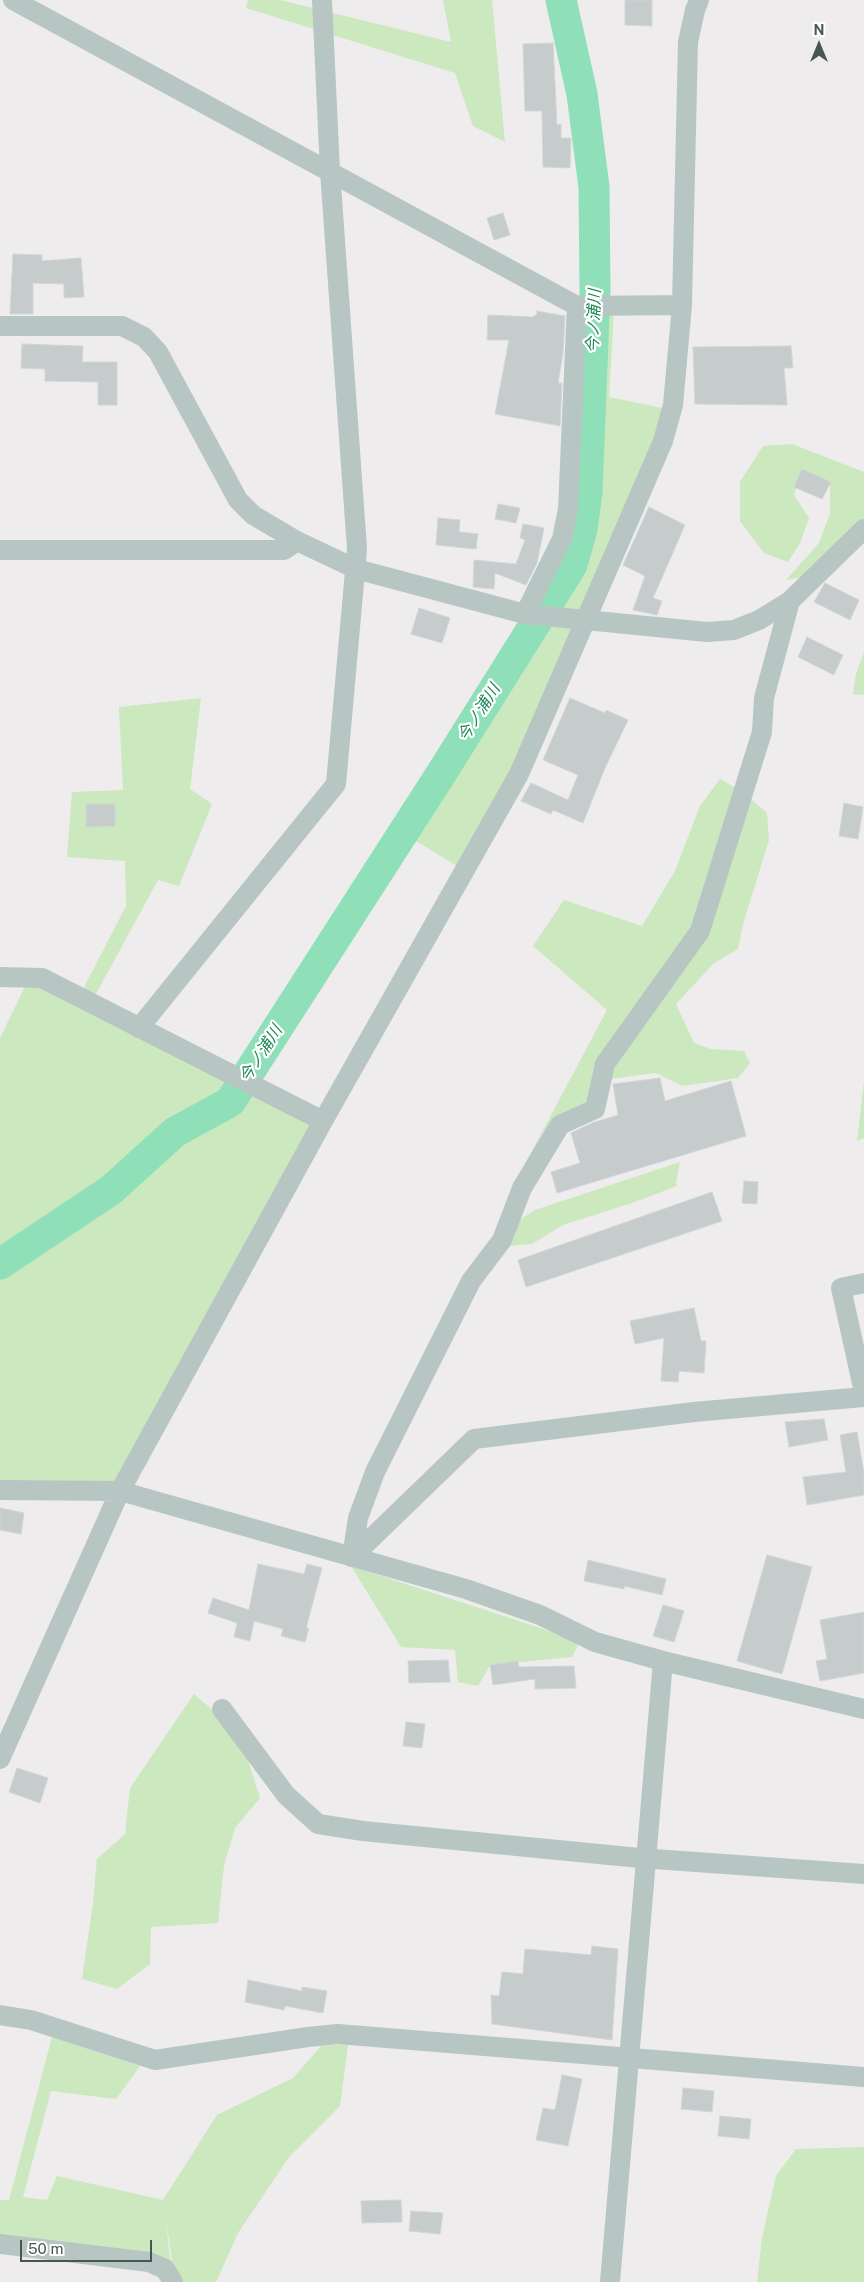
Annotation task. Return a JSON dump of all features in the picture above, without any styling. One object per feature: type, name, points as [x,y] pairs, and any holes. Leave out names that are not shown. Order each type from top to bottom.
[{"type":"street","points":[[13,0],[577,306],[682,305]]},
{"type":"street","points":[[139,1028],[336,784],[356,570],[357,539],[330,171],[322,0]]},
{"type":"street","points":[[0,1759],[120,1491],[323,1121],[519,774],[663,442],[673,405],[682,305],[688,42],[699,0]]},
{"type":"street","points":[[526,614],[562,539],[569,503],[577,306]]},
{"type":"street","points":[[0,326],[122,326],[144,337],[158,352],[238,500],[253,515],[296,541],[356,570],[526,614],[707,632],[734,630],[759,620],[790,600],[864,529]]},
{"type":"street","points":[[0,550],[284,550],[296,541]]},
{"type":"street","points":[[352,1557],[358,1518],[375,1472],[471,1281],[502,1240],[522,1188],[560,1125],[595,1110],[606,1064],[700,931],[762,732],[764,698],[790,600]]},
{"type":"street","points":[[0,977],[42,978],[323,1121]]},
{"type":"street","points":[[864,1283],[841,1288],[864,1392]]},
{"type":"street","points":[[352,1557],[474,1439],[694,1412],[864,1397]]},
{"type":"street","points":[[0,1490],[120,1491],[466,1589],[540,1616],[595,1642],[664,1661],[864,1709]]},
{"type":"street","points":[[610,2282],[664,1661]]},
{"type":"street","points":[[222,1709],[286,1795],[318,1824],[363,1831],[647,1859],[864,1874]]},
{"type":"street","points":[[0,2015],[31,2020],[155,2060],[338,2034],[864,2077]]},
{"type":"street","points":[[0,2244],[149,2262],[166,2269],[173,2282]]},
{"type":"green space","points":[[248,0],[280,0],[451,42],[443,0],[492,0],[505,142],[473,126],[455,73],[246,8]]},
{"type":"green space","points":[[577,306],[614,311],[609,397],[672,410],[465,871],[395,828],[463,723],[563,537]]},
{"type":"green space","points":[[792,444],[864,472],[864,527],[805,577],[786,580],[819,543],[830,513],[830,482],[802,469],[794,495],[809,518],[800,543],[788,562],[764,553],[740,521],[740,482],[763,446]]},
{"type":"green space","points":[[864,652],[864,695],[853,694],[856,674]]},
{"type":"green space","points":[[201,698],[190,789],[212,804],[179,886],[158,880],[91,1003],[79,997],[126,906],[125,861],[67,857],[72,792],[123,790],[119,707]]},
{"type":"green space","points":[[720,779],[743,792],[767,813],[769,840],[743,924],[738,949],[713,964],[676,1004],[694,1043],[711,1049],[744,1051],[750,1063],[738,1078],[682,1086],[656,1073],[602,1080],[585,1107],[518,1177],[607,1010],[533,946],[564,900],[642,926],[675,871],[700,806]]},
{"type":"green space","points":[[29,978],[323,1121],[120,1491],[0,1490],[0,1038]]},
{"type":"green space","points":[[864,1081],[864,1138],[857,1141]]},
{"type":"green space","points":[[680,1162],[677,1186],[632,1203],[563,1225],[532,1244],[497,1247],[507,1228],[535,1210]]},
{"type":"green space","points":[[351,1566],[580,1641],[572,1657],[490,1665],[478,1686],[458,1682],[455,1650],[401,1647]]},
{"type":"green space","points":[[194,1694],[239,1732],[260,1798],[235,1828],[224,1865],[218,1923],[151,1927],[150,1964],[117,1989],[82,1979],[97,1859],[125,1834],[130,1788]]},
{"type":"green space","points":[[52,2037],[140,2066],[116,2099],[51,2091],[23,2197],[47,2200],[57,2176],[163,2200],[217,2115],[293,2078],[321,2046],[348,2044],[340,2106],[289,2157],[238,2233],[216,2282],[175,2282],[166,2219],[172,2281],[165,2269],[0,2242],[0,2200],[9,2200]]},
{"type":"green space","points":[[864,2147],[864,2282],[757,2282],[762,2238],[776,2176],[796,2149]]},
{"type":"building","points":[[625,0],[652,0],[652,26],[625,25]]},
{"type":"building","points":[[553,43],[557,125],[561,124],[561,138],[571,138],[570,168],[543,167],[542,111],[525,111],[523,44]]},
{"type":"building","points":[[503,213],[510,235],[494,240],[487,218]]},
{"type":"building","points":[[13,254],[42,255],[42,261],[81,258],[84,297],[64,298],[64,284],[33,283],[33,314],[10,314]]},
{"type":"building","points":[[537,311],[565,316],[563,353],[558,383],[562,383],[560,426],[495,414],[509,340],[487,340],[488,315],[533,317],[537,314]]},
{"type":"building","points":[[22,344],[83,346],[82,362],[117,362],[117,405],[98,405],[98,382],[45,381],[45,369],[21,368]]},
{"type":"building","points":[[791,346],[793,368],[784,368],[787,405],[695,404],[693,347]]},
{"type":"building","points":[[802,469],[831,482],[822,499],[794,487]]},
{"type":"building","points":[[498,504],[520,508],[516,523],[495,519]]},
{"type":"building","points":[[649,507],[685,525],[653,598],[662,601],[657,615],[633,610],[645,576],[623,565]]},
{"type":"building","points":[[438,518],[460,520],[459,532],[478,534],[476,549],[436,545]]},
{"type":"building","points":[[523,524],[544,528],[537,563],[526,585],[495,573],[494,589],[473,587],[474,560],[516,564],[525,540],[520,538]]},
{"type":"building","points":[[825,583],[859,600],[850,620],[814,602]]},
{"type":"building","points":[[419,608],[450,618],[442,643],[411,634]]},
{"type":"building","points":[[807,637],[843,655],[834,675],[798,657]]},
{"type":"building","points":[[570,698],[605,713],[606,710],[628,720],[605,768],[583,823],[553,810],[551,814],[521,801],[531,783],[568,800],[578,775],[543,760]]},
{"type":"building","points":[[844,803],[863,807],[858,839],[839,836]]},
{"type":"building","points":[[86,804],[115,804],[115,826],[86,827]]},
{"type":"building","points":[[660,1078],[665,1101],[731,1081],[746,1136],[557,1193],[551,1172],[580,1163],[571,1133],[592,1123],[618,1115],[613,1084]]},
{"type":"building","points":[[744,1181],[758,1182],[757,1204],[742,1203]]},
{"type":"building","points":[[712,1192],[722,1221],[526,1287],[518,1260]]},
{"type":"building","points":[[694,1308],[701,1341],[706,1341],[704,1373],[679,1371],[678,1382],[661,1381],[664,1338],[635,1344],[630,1321]]},
{"type":"building","points":[[824,1419],[828,1440],[789,1447],[785,1422]]},
{"type":"building","points":[[857,1432],[864,1473],[864,1495],[807,1505],[803,1477],[846,1472],[840,1435]]},
{"type":"building","points":[[0,1508],[24,1513],[21,1534],[0,1530]]},
{"type":"building","points":[[767,1555],[812,1567],[782,1674],[737,1661]]},
{"type":"building","points":[[588,1560],[666,1579],[662,1595],[624,1586],[624,1589],[584,1581]]},
{"type":"building","points":[[258,1564],[304,1574],[307,1564],[322,1568],[306,1628],[309,1628],[305,1642],[281,1636],[283,1629],[254,1621],[250,1641],[234,1637],[237,1623],[208,1613],[213,1598],[249,1610]]},
{"type":"building","points":[[663,1605],[684,1611],[674,1642],[653,1636]]},
{"type":"building","points":[[864,1612],[864,1673],[820,1681],[816,1661],[827,1659],[820,1620]]},
{"type":"building","points":[[448,1660],[450,1682],[409,1683],[408,1661]]},
{"type":"building","points":[[518,1661],[519,1667],[574,1666],[576,1688],[535,1689],[535,1679],[493,1685],[490,1665]]},
{"type":"building","points":[[406,1722],[425,1724],[422,1748],[403,1746]]},
{"type":"building","points":[[17,1768],[48,1778],[40,1803],[9,1792]]},
{"type":"building","points":[[592,1946],[618,1949],[612,2040],[492,2024],[491,1995],[499,1996],[502,1972],[523,1974],[525,1949],[591,1955]]},
{"type":"building","points":[[248,1980],[302,1991],[302,1987],[327,1991],[323,2013],[285,2006],[284,2010],[245,2002]]},
{"type":"building","points":[[562,2075],[582,2079],[568,2146],[536,2140],[543,2108],[555,2110]]},
{"type":"building","points":[[683,2088],[714,2091],[712,2112],[681,2109]]},
{"type":"building","points":[[720,2116],[751,2119],[749,2139],[718,2136]]},
{"type":"building","points":[[401,2200],[402,2222],[362,2223],[361,2201]]},
{"type":"building","points":[[411,2211],[443,2213],[440,2234],[409,2231]]},
{"type":"waterway","name":"今ノ浦川","points":[[0,1264],[111,1190],[175,1132],[230,1102],[439,777],[572,565],[582,529],[587,492],[595,291],[594,187],[582,94],[561,0]]}]
